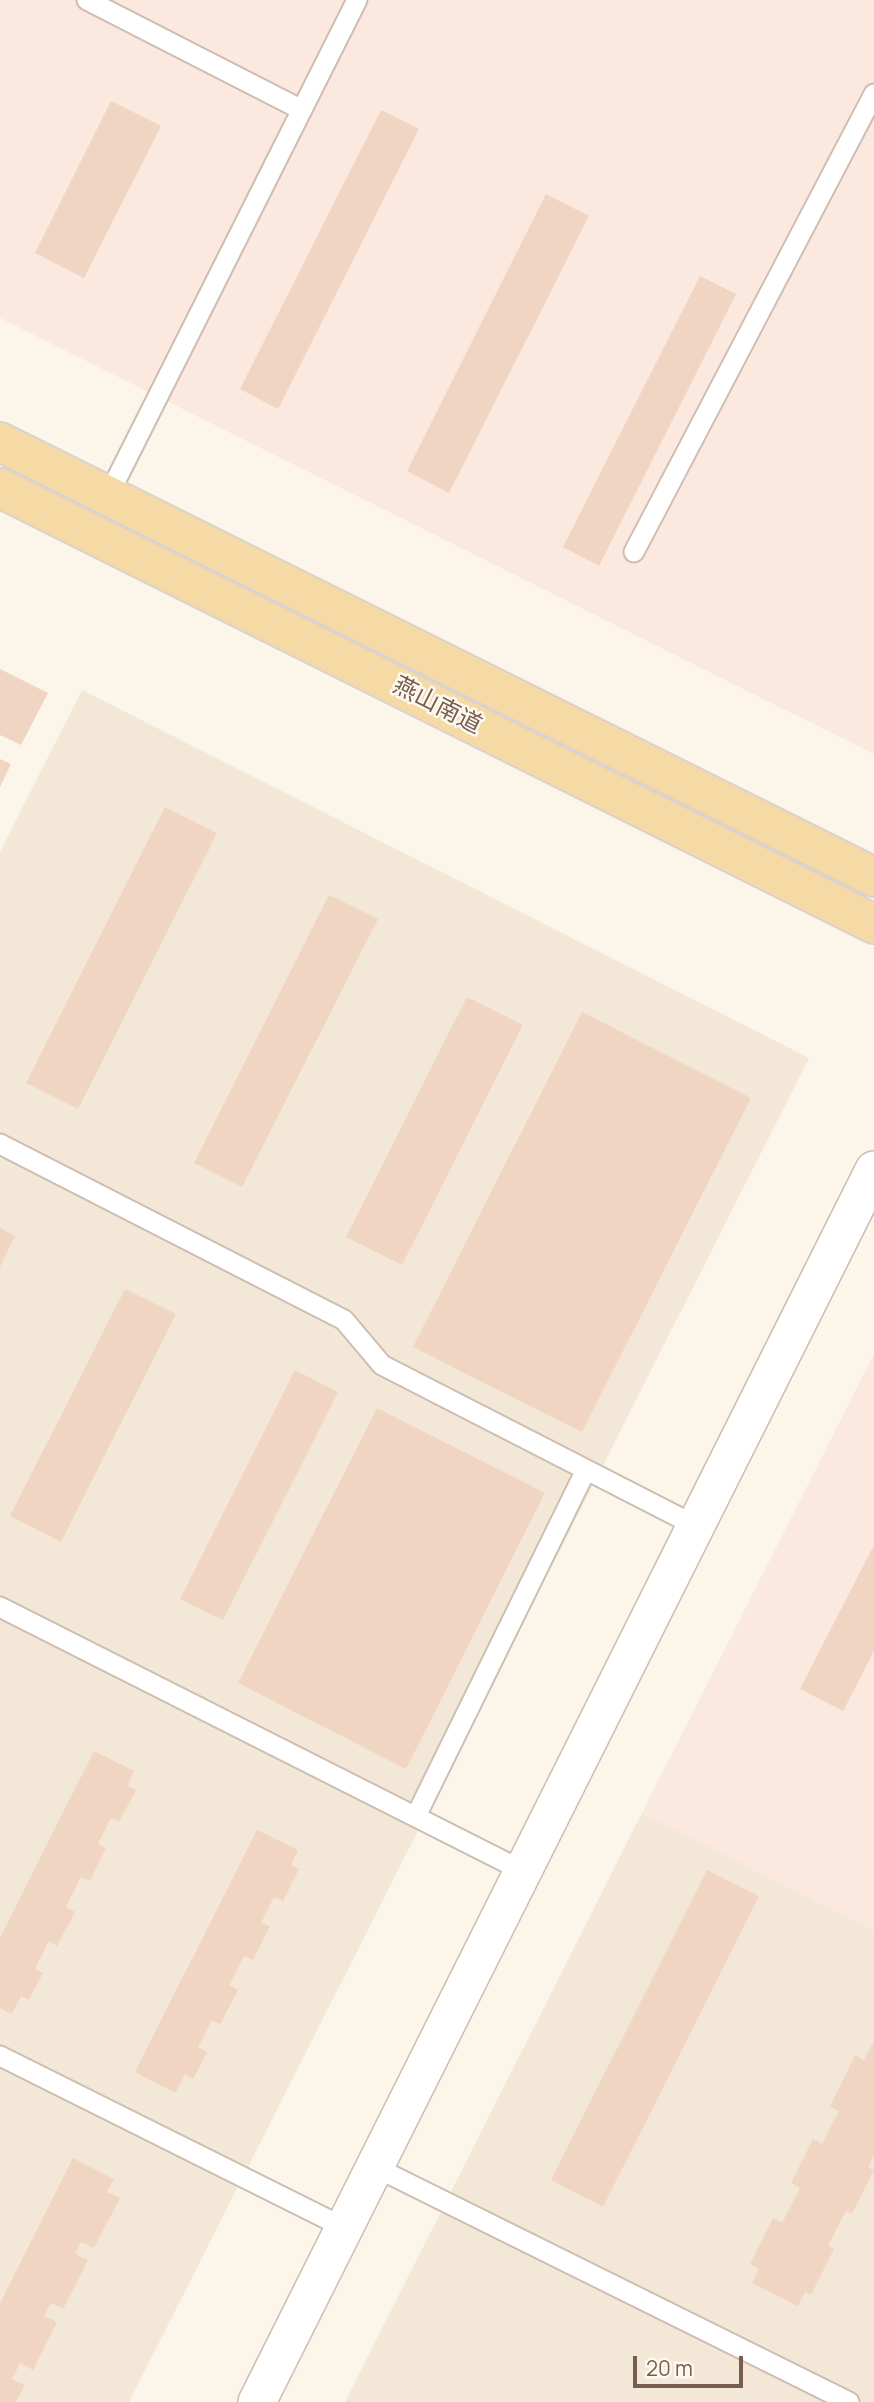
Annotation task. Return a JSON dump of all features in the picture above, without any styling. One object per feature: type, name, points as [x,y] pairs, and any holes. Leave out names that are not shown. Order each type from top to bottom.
[{"type":"main road","name":"燕山南道","points":[[0,442],[874,877]]},
{"type":"main road","name":"燕山南道","points":[[0,488],[874,924]]},
{"type":"street","points":[[257,2402],[874,1170]]},
{"type":"lane","points":[[87,0],[302,110]]},
{"type":"lane","points":[[108,496],[357,0]]},
{"type":"lane","points":[[634,552],[874,94]]},
{"type":"lane","points":[[0,1144],[344,1320],[382,1365],[696,1526]]},
{"type":"lane","points":[[416,1816],[586,1470]]},
{"type":"lane","points":[[0,1607],[523,1871]]},
{"type":"lane","points":[[0,2056],[345,2228]]},
{"type":"lane","points":[[375,2167],[849,2402]]},
{"type":"shaded area","points":[[0,0],[874,0],[874,754],[0,318]]},
{"type":"shaded area","points":[[82,690],[809,1058],[129,2402],[0,2402],[0,852]]},
{"type":"shaded area","points":[[874,1354],[874,1930],[642,1813]]},
{"type":"shaded area","points":[[642,1813],[874,1930],[874,2402],[345,2402]]},
{"type":"building","points":[[111,101],[161,126],[84,278],[35,253]]},
{"type":"building","points":[[381,110],[419,129],[278,409],[240,389]]},
{"type":"building","points":[[546,194],[589,216],[449,493],[407,471]]},
{"type":"building","points":[[700,276],[736,294],[599,566],[563,547]]},
{"type":"building","points":[[0,669],[48,693],[21,745],[0,735]]},
{"type":"building","points":[[0,759],[11,764],[0,787]]},
{"type":"building","points":[[165,807],[217,833],[78,1109],[26,1083]]},
{"type":"building","points":[[329,895],[378,919],[242,1187],[194,1163]]},
{"type":"building","points":[[467,997],[523,1025],[402,1265],[346,1237]]},
{"type":"building","points":[[582,1012],[751,1098],[582,1432],[413,1347]]},
{"type":"building","points":[[0,1228],[15,1236],[0,1267]]},
{"type":"building","points":[[125,1289],[176,1314],[61,1542],[10,1516]]},
{"type":"building","points":[[295,1370],[338,1392],[223,1620],[180,1599]]},
{"type":"building","points":[[377,1408],[545,1493],[406,1769],[238,1683]]},
{"type":"building","points":[[874,1545],[874,1651],[843,1711],[800,1689]]},
{"type":"building","points":[[94,1751],[134,1771],[127,1786],[136,1790],[119,1822],[111,1818],[98,1844],[106,1848],[90,1881],[81,1877],[66,1907],[75,1912],[57,1946],[49,1941],[35,1969],[43,1973],[29,2000],[21,1996],[12,2014],[0,2008],[0,1938]]},
{"type":"building","points":[[257,1830],[298,1850],[291,1865],[299,1869],[283,1901],[274,1897],[261,1923],[270,1926],[253,1960],[244,1956],[229,1985],[238,1990],[220,2024],[212,2020],[198,2047],[207,2052],[193,2079],[185,2074],[175,2093],[135,2072]]},
{"type":"building","points":[[707,1870],[759,1896],[603,2207],[551,2180]]},
{"type":"building","points":[[874,2041],[874,2156],[868,2167],[874,2170],[852,2214],[846,2211],[828,2246],[834,2249],[811,2295],[805,2292],[798,2306],[752,2283],[759,2269],[750,2264],[773,2218],[782,2223],[800,2188],[791,2183],[813,2139],[822,2144],[839,2111],[830,2107],[855,2055],[864,2060]]},
{"type":"building","points":[[73,2158],[114,2179],[107,2192],[120,2198],[94,2248],[81,2242],[75,2254],[88,2260],[63,2309],[51,2303],[44,2316],[57,2322],[33,2370],[20,2363],[12,2379],[25,2385],[16,2402],[0,2402],[0,2303]]}]
